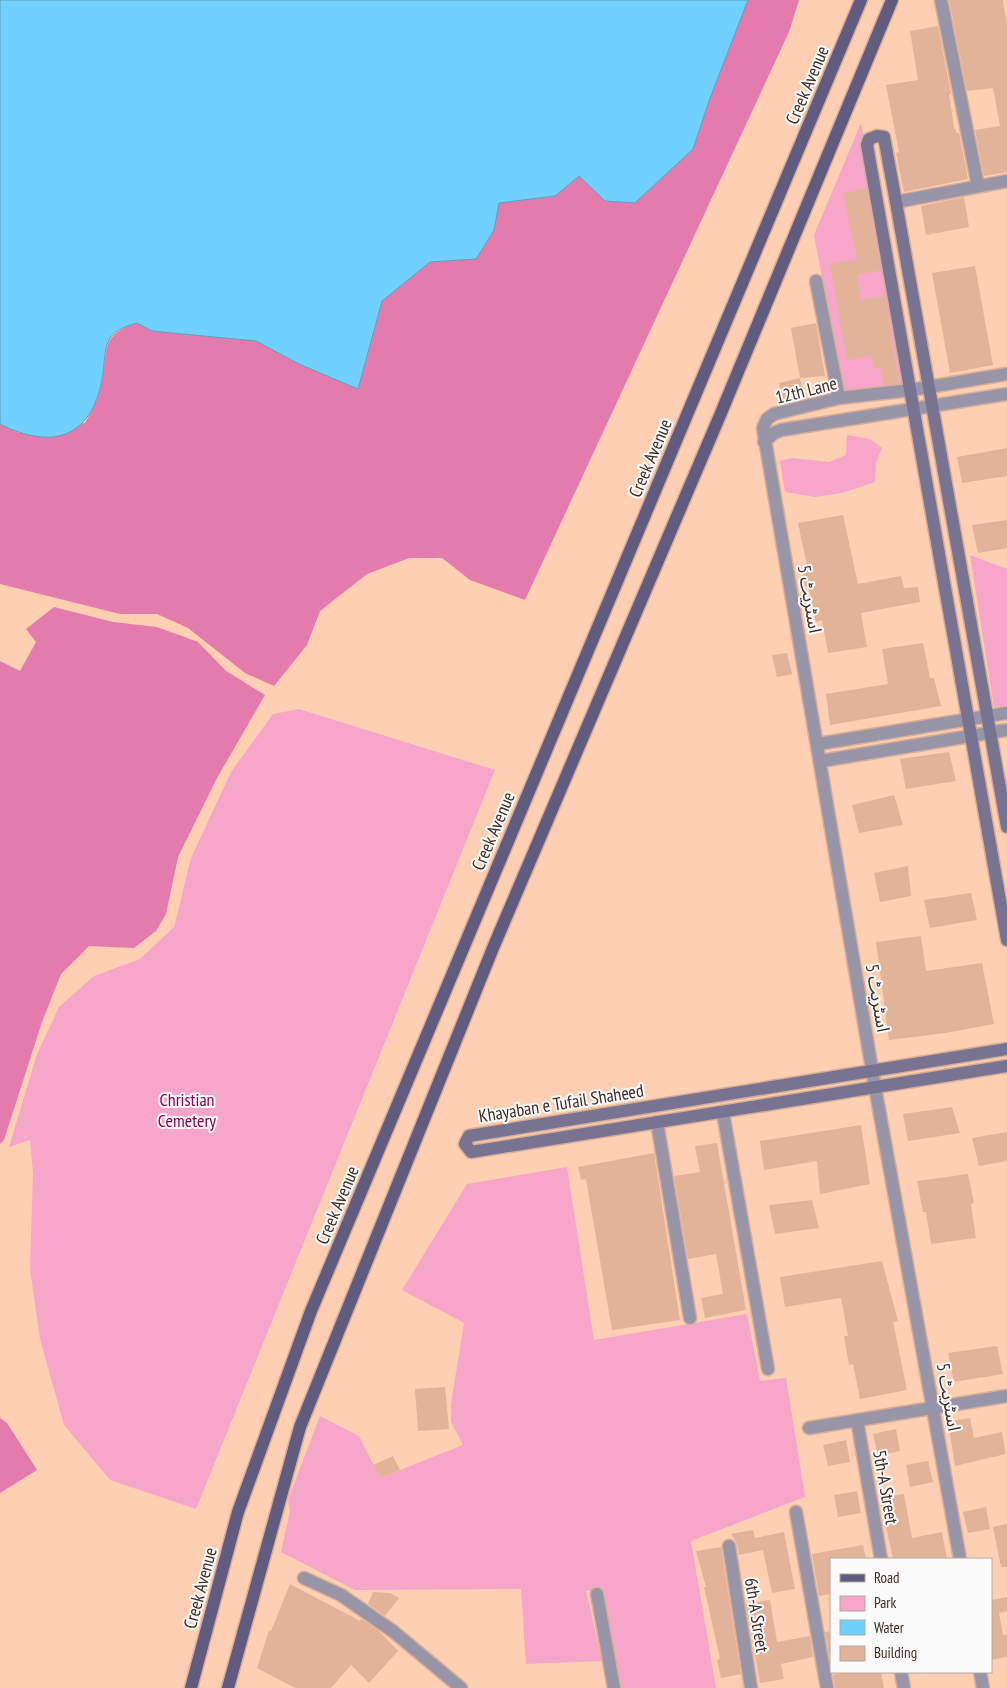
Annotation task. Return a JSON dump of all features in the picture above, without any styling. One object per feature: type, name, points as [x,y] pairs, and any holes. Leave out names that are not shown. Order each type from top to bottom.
[{"type":"main road","name":"Creek Avenue","points":[[191,1688],[238,1512],[311,1311],[862,0]]},
{"type":"main road","points":[[228,1688],[300,1427],[493,948],[728,395],[892,0]]},
{"type":"street","points":[[941,0],[978,186]]},
{"type":"street","points":[[1007,827],[930,386],[884,137],[873,137],[869,139],[867,145],[1007,940]]},
{"type":"street","points":[[896,202],[1007,181]]},
{"type":"street","points":[[816,281],[839,398]]},
{"type":"street","name":"12th Lane","points":[[764,442],[763,428],[767,419],[774,414],[839,398],[911,390],[1007,374]]},
{"type":"street","name":"12th Lane","points":[[764,442],[774,433],[781,430],[1007,394]]},
{"type":"street","name":"اسٹریٹ 5","points":[[764,442],[960,1558]]},
{"type":"street","points":[[818,744],[1007,713]]},
{"type":"street","points":[[821,761],[1007,730]]},
{"type":"street","name":"Khayaban e Tufail Shaheed","points":[[1007,1049],[469,1136],[465,1144],[471,1152],[724,1113],[1007,1066]]},
{"type":"street","points":[[724,1113],[768,1369]]},
{"type":"street","points":[[657,1122],[690,1318]]},
{"type":"street","points":[[809,1428],[1007,1396]]},
{"type":"street","name":"5th-A Street","points":[[857,1420],[881,1558]]},
{"type":"street","points":[[796,1512],[827,1688]]},
{"type":"street","name":"6th-A Street","points":[[729,1546],[751,1688]]},
{"type":"street","points":[[304,1578],[341,1595],[394,1632],[461,1688]]},
{"type":"street","points":[[597,1594],[614,1688]]},
{"type":"street","points":[[901,1673],[904,1688]]},
{"type":"street","points":[[980,1673],[983,1688]]},
{"type":"green space","points":[[861,123],[906,384],[844,393],[814,235]]},
{"type":"green space","points":[[847,435],[870,439],[882,448],[876,463],[875,482],[842,493],[815,497],[785,492],[780,461],[792,458],[829,462],[846,455]]},
{"type":"green space","points":[[970,555],[1007,569],[1007,705],[994,707]]},
{"type":"green space","name":"Christian Cemetery","points":[[299,709],[495,770],[196,1509],[110,1480],[64,1425],[40,1339],[30,1269],[33,1173],[30,1140],[9,1147],[37,1054],[59,1007],[94,976],[140,959],[174,927],[191,858],[231,772],[273,714]]},
{"type":"green space","points":[[567,1167],[594,1340],[747,1314],[760,1381],[786,1378],[805,1497],[691,1541],[716,1688],[619,1688],[599,1591],[586,1591],[602,1661],[526,1664],[521,1589],[355,1590],[281,1552],[290,1511],[288,1500],[320,1416],[359,1436],[380,1478],[463,1445],[451,1422],[451,1404],[464,1323],[402,1290],[467,1184]]},
{"type":"shaded area","points":[[748,0],[799,0],[789,32],[525,600],[470,580],[442,558],[409,558],[367,574],[320,611],[307,645],[274,686],[245,673],[188,628],[157,614],[120,614],[0,584],[0,424],[19,433],[85,423],[99,392],[108,344],[117,332],[137,323],[152,331],[256,341],[299,364],[358,389],[382,301],[430,262],[476,259],[494,230],[498,203],[555,196],[579,176],[605,201],[693,149],[710,98]]},
{"type":"shaded area","points":[[54,607],[113,622],[157,627],[198,642],[226,671],[265,695],[217,778],[178,857],[166,914],[156,931],[134,948],[89,946],[61,974],[42,1022],[4,1140],[0,1144],[0,661],[20,671],[36,642],[26,629]]},
{"type":"shaded area","points":[[0,1418],[7,1423],[37,1470],[0,1493]]},
{"type":"water","points":[[0,0],[748,0],[710,98],[693,149],[635,203],[605,201],[579,176],[555,196],[499,203],[494,230],[476,259],[430,262],[382,301],[358,389],[299,364],[256,341],[152,331],[137,323],[119,330],[110,338],[106,348],[97,399],[89,415],[66,434],[52,437],[19,432],[0,424]]},
{"type":"building","points":[[949,0],[1003,0],[1007,25],[1007,172],[984,176],[975,130],[1000,126],[993,88],[967,91]]},
{"type":"building","points":[[938,26],[951,94],[949,94],[954,127],[957,133],[959,133],[968,179],[904,192],[896,153],[899,152],[886,85],[918,80],[910,31]]},
{"type":"building","points":[[866,188],[881,270],[857,275],[861,300],[885,296],[899,383],[884,385],[881,368],[874,369],[871,356],[847,360],[830,264],[857,259],[843,193]]},
{"type":"building","points":[[964,197],[969,227],[926,235],[921,206]]},
{"type":"building","points":[[975,266],[993,365],[950,373],[932,273]]},
{"type":"building","points":[[816,323],[825,376],[800,378],[791,328]]},
{"type":"building","points":[[800,378],[804,398],[782,402],[779,383]]},
{"type":"building","points":[[1007,448],[1007,476],[962,483],[957,457]]},
{"type":"building","points":[[843,515],[858,584],[901,576],[904,588],[918,587],[920,602],[861,613],[867,647],[828,653],[822,620],[816,622],[808,586],[804,587],[802,571],[808,570],[798,523]]},
{"type":"building","points":[[1007,520],[1007,548],[978,553],[972,525]]},
{"type":"building","points":[[923,643],[930,678],[934,678],[941,706],[830,725],[826,694],[888,684],[882,649]]},
{"type":"building","points":[[787,653],[792,674],[777,677],[772,655]]},
{"type":"building","points":[[949,752],[956,781],[906,789],[900,759]]},
{"type":"building","points":[[894,795],[903,825],[859,833],[852,805]]},
{"type":"building","points":[[908,866],[911,896],[880,902],[874,873]]},
{"type":"building","points":[[971,893],[977,920],[930,928],[924,900]]},
{"type":"building","points":[[921,936],[926,971],[982,963],[994,1024],[946,1033],[889,1040],[876,942]]},
{"type":"building","points":[[952,1107],[960,1133],[908,1141],[903,1114]]},
{"type":"building","points":[[861,1125],[870,1184],[820,1194],[817,1161],[764,1170],[760,1141]]},
{"type":"building","points":[[1007,1132],[1007,1161],[979,1166],[972,1138]]},
{"type":"building","points":[[717,1143],[746,1310],[705,1318],[701,1298],[723,1294],[716,1254],[688,1259],[674,1176],[700,1172],[695,1146]]},
{"type":"building","points":[[654,1153],[680,1320],[612,1330],[586,1179],[581,1180],[578,1167]]},
{"type":"building","points":[[968,1174],[974,1203],[971,1204],[976,1238],[931,1244],[926,1212],[923,1212],[917,1181]]},
{"type":"building","points":[[812,1200],[819,1228],[775,1234],[769,1205]]},
{"type":"building","points":[[882,1261],[898,1321],[893,1322],[907,1390],[860,1399],[853,1364],[849,1365],[844,1336],[848,1336],[841,1298],[785,1307],[780,1277]]},
{"type":"building","points":[[997,1346],[1003,1374],[954,1382],[948,1353]]},
{"type":"building","points":[[445,1387],[449,1429],[418,1431],[415,1389]]},
{"type":"building","points":[[970,1418],[974,1438],[1002,1432],[1006,1454],[955,1466],[948,1422]]},
{"type":"building","points":[[896,1429],[900,1451],[878,1456],[873,1434]]},
{"type":"building","points":[[846,1440],[850,1462],[828,1466],[823,1445]]},
{"type":"building","points":[[393,1456],[400,1470],[380,1478],[373,1465]]},
{"type":"building","points":[[928,1461],[933,1482],[910,1487],[906,1465]]},
{"type":"building","points":[[857,1491],[861,1513],[838,1517],[834,1495]]},
{"type":"building","points":[[904,1494],[912,1538],[942,1532],[947,1558],[893,1558],[880,1498]]},
{"type":"building","points":[[986,1507],[990,1529],[968,1533],[963,1512]]},
{"type":"building","points":[[1007,1524],[1007,1567],[1001,1567],[993,1527]]},
{"type":"building","points":[[753,1530],[755,1538],[784,1532],[795,1589],[772,1593],[763,1550],[739,1555],[737,1544],[731,1534]]},
{"type":"building","points":[[863,1545],[866,1558],[830,1558],[830,1594],[819,1596],[812,1554]]},
{"type":"building","points":[[721,1547],[741,1674],[721,1678],[717,1660],[720,1659],[704,1587],[706,1587],[696,1551]]},
{"type":"building","points":[[290,1584],[360,1621],[361,1619],[378,1630],[398,1651],[369,1683],[351,1665],[331,1688],[295,1688],[257,1668],[269,1630],[271,1631]]},
{"type":"building","points":[[373,1592],[390,1593],[399,1598],[385,1616],[368,1604]]},
{"type":"building","points":[[1007,1597],[1007,1611],[999,1613],[1003,1635],[1007,1634],[1007,1657],[992,1660],[992,1600]]},
{"type":"building","points":[[770,1600],[777,1642],[810,1636],[813,1657],[781,1664],[784,1679],[760,1683],[746,1604]]},
{"type":"building","points":[[830,1631],[830,1654],[829,1654],[825,1632]]},
{"type":"building","points":[[843,1673],[881,1673],[884,1688],[835,1688],[833,1675]]}]
